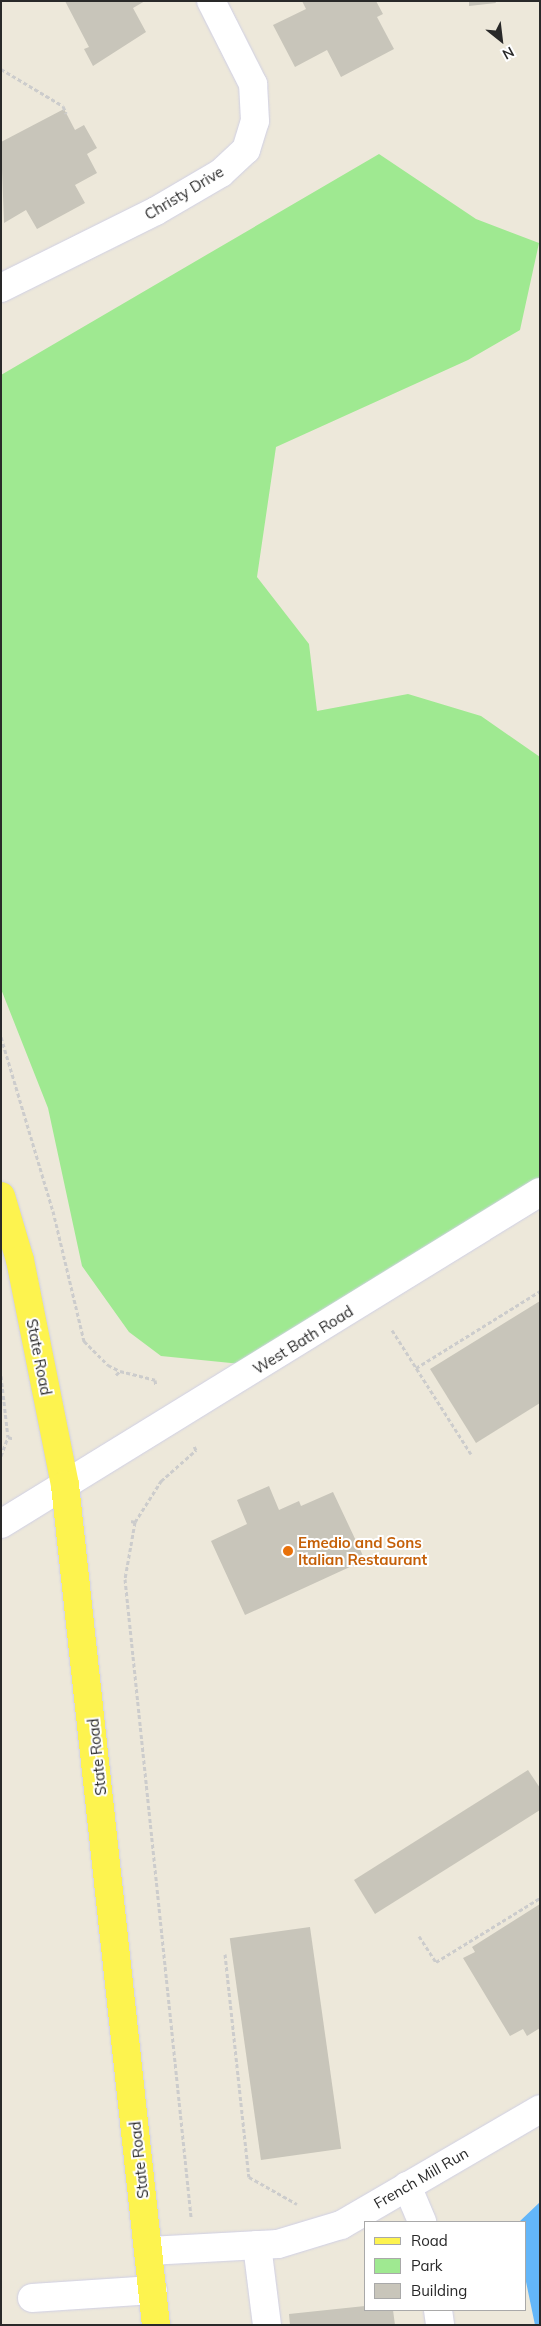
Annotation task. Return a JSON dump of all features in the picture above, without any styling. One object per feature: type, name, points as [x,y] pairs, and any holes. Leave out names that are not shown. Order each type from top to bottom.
[{"type":"main road","name":"State Road","points":[[1,1196],[20,1260],[65,1485],[156,2325]]},
{"type":"street","name":"Christy Drive","points":[[1,288],[156,211],[221,173],[246,150],[256,121],[253,84],[211,1]]},
{"type":"street","name":"West Bath Road","points":[[1,1524],[540,1192]]},
{"type":"street","name":"French Mill Run","points":[[148,2251],[257,2245],[341,2225],[540,2109]]},
{"type":"street","points":[[407,2186],[422,2221]]},
{"type":"street","points":[[257,2245],[268,2325]]},
{"type":"street","points":[[32,2298],[153,2290]]},
{"type":"street","points":[[438,2311],[440,2325]]},
{"type":"path","points":[[1,69],[63,106],[66,112]]},
{"type":"path","points":[[1,1037],[52,1211],[84,1341],[108,1366],[155,1380],[156,1386]]},
{"type":"path","points":[[416,1368],[540,1291]]},
{"type":"path","points":[[392,1330],[471,1454]]},
{"type":"path","points":[[116,1375],[120,1371]]},
{"type":"path","points":[[1,1376],[8,1438],[1,1456]]},
{"type":"path","points":[[8,1438],[14,1438]]},
{"type":"path","points":[[192,2220],[125,1580],[136,1522],[156,1487],[196,1450],[194,1446]]},
{"type":"path","points":[[131,1522],[136,1522]]},
{"type":"path","points":[[419,1936],[436,1962],[540,1898]]},
{"type":"path","points":[[226,1954],[249,2177],[297,2204]]},
{"type":"green space","points":[[379,154],[476,219],[539,243],[520,330],[468,360],[276,447],[257,577],[309,644],[317,711],[408,694],[481,716],[540,757],[540,1192],[262,1366],[161,1356],[129,1332],[82,1266],[48,1108],[1,989],[1,375]]},
{"type":"water","points":[[540,2202],[540,2325],[535,2325],[526,2282],[526,2221],[520,2221]]},
{"type":"building","points":[[65,1],[145,1],[133,8],[146,32],[93,66],[84,49],[89,47]]},
{"type":"building","points":[[302,1],[376,1],[383,14],[377,17],[394,49],[341,77],[327,50],[295,67],[273,25],[306,9]]},
{"type":"building","points":[[469,1],[495,1],[496,3],[469,6]]},
{"type":"building","points":[[64,109],[75,130],[84,125],[97,148],[87,154],[97,173],[75,185],[85,203],[37,229],[26,210],[4,223],[1,142]]},
{"type":"building","points":[[540,1301],[540,1403],[476,1443],[430,1369]]},
{"type":"building","name":"Emedio and Sons Italian Restaurant","points":[[269,1486],[279,1510],[299,1501],[301,1506],[333,1492],[365,1560],[245,1615],[211,1541],[247,1524],[237,1500]]},
{"type":"building","points":[[528,1770],[540,1788],[540,1810],[375,1914],[354,1880]]},
{"type":"building","points":[[540,1904],[540,2028],[527,2036],[523,2029],[510,2036],[463,1958],[475,1952],[472,1947]]},
{"type":"building","points":[[310,1927],[341,2149],[261,2160],[230,1938]]},
{"type":"building","points":[[364,2306],[364,2311],[393,2311],[395,2325],[290,2325],[289,2314]]},
{"type":"place","name":"Emedio and Sons Italian Restaurant","points":[[288,1551]]}]
